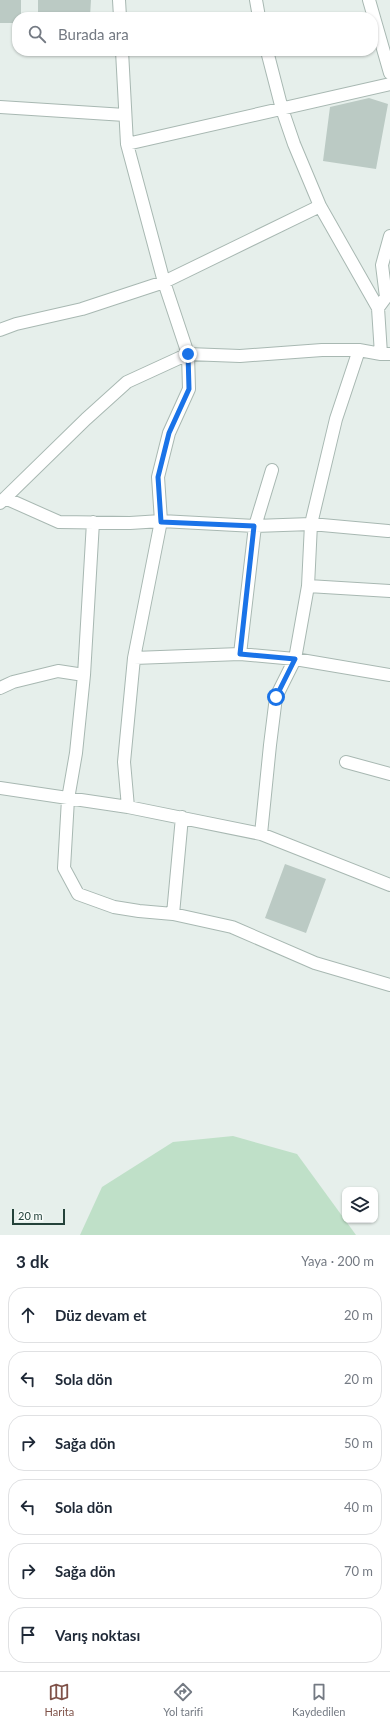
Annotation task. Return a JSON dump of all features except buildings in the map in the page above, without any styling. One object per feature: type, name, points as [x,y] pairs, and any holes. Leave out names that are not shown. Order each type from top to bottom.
[{"type":"street","points":[[120,0],[120,12]]},
{"type":"street","points":[[256,0],[258,12]]},
{"type":"street","points":[[369,0],[372,12]]},
{"type":"street","points":[[378,31],[390,73]]},
{"type":"street","points":[[122,56],[127,144],[164,282],[188,354],[189,389],[169,433],[158,477],[161,522],[134,658],[124,762],[128,807]]},
{"type":"street","points":[[268,56],[282,109],[294,144],[320,206],[378,308],[385,354],[359,350],[322,350],[240,356],[188,354],[127,382],[86,419],[3,501],[59,522],[161,522],[254,526],[311,524],[388,531]]},
{"type":"street","points":[[127,144],[390,84]]},
{"type":"street","points":[[0,107],[125,115]]},
{"type":"street","points":[[0,330],[16,324],[82,309],[164,282],[320,206]]},
{"type":"street","points":[[378,308],[386,297],[382,265],[390,236]]},
{"type":"street","points":[[261,834],[276,697],[295,659],[308,586],[311,524],[336,419],[359,350]]},
{"type":"street","points":[[240,654],[254,526],[272,470]]},
{"type":"street","points":[[94,522],[84,675],[76,753],[68,799],[64,868],[78,894],[114,906],[139,911],[173,914],[232,927],[315,964],[388,981]]},
{"type":"street","points":[[308,586],[390,591]]},
{"type":"street","points":[[134,658],[240,654],[295,659],[390,674]]},
{"type":"street","points":[[0,688],[13,682],[58,672],[84,675]]},
{"type":"street","points":[[346,762],[390,774]]},
{"type":"street","points":[[0,788],[128,807],[261,834],[390,885]]},
{"type":"street","points":[[173,914],[182,817]]},
{"type":"green space","points":[[233,1136],[297,1154],[342,1216],[342,1223],[347,1223],[356,1235],[80,1235],[102,1187],[173,1142]]},
{"type":"route","points":[[188,354],[189,389],[169,433],[158,477],[161,522],[254,526],[240,654],[295,659],[276,697]]}]
